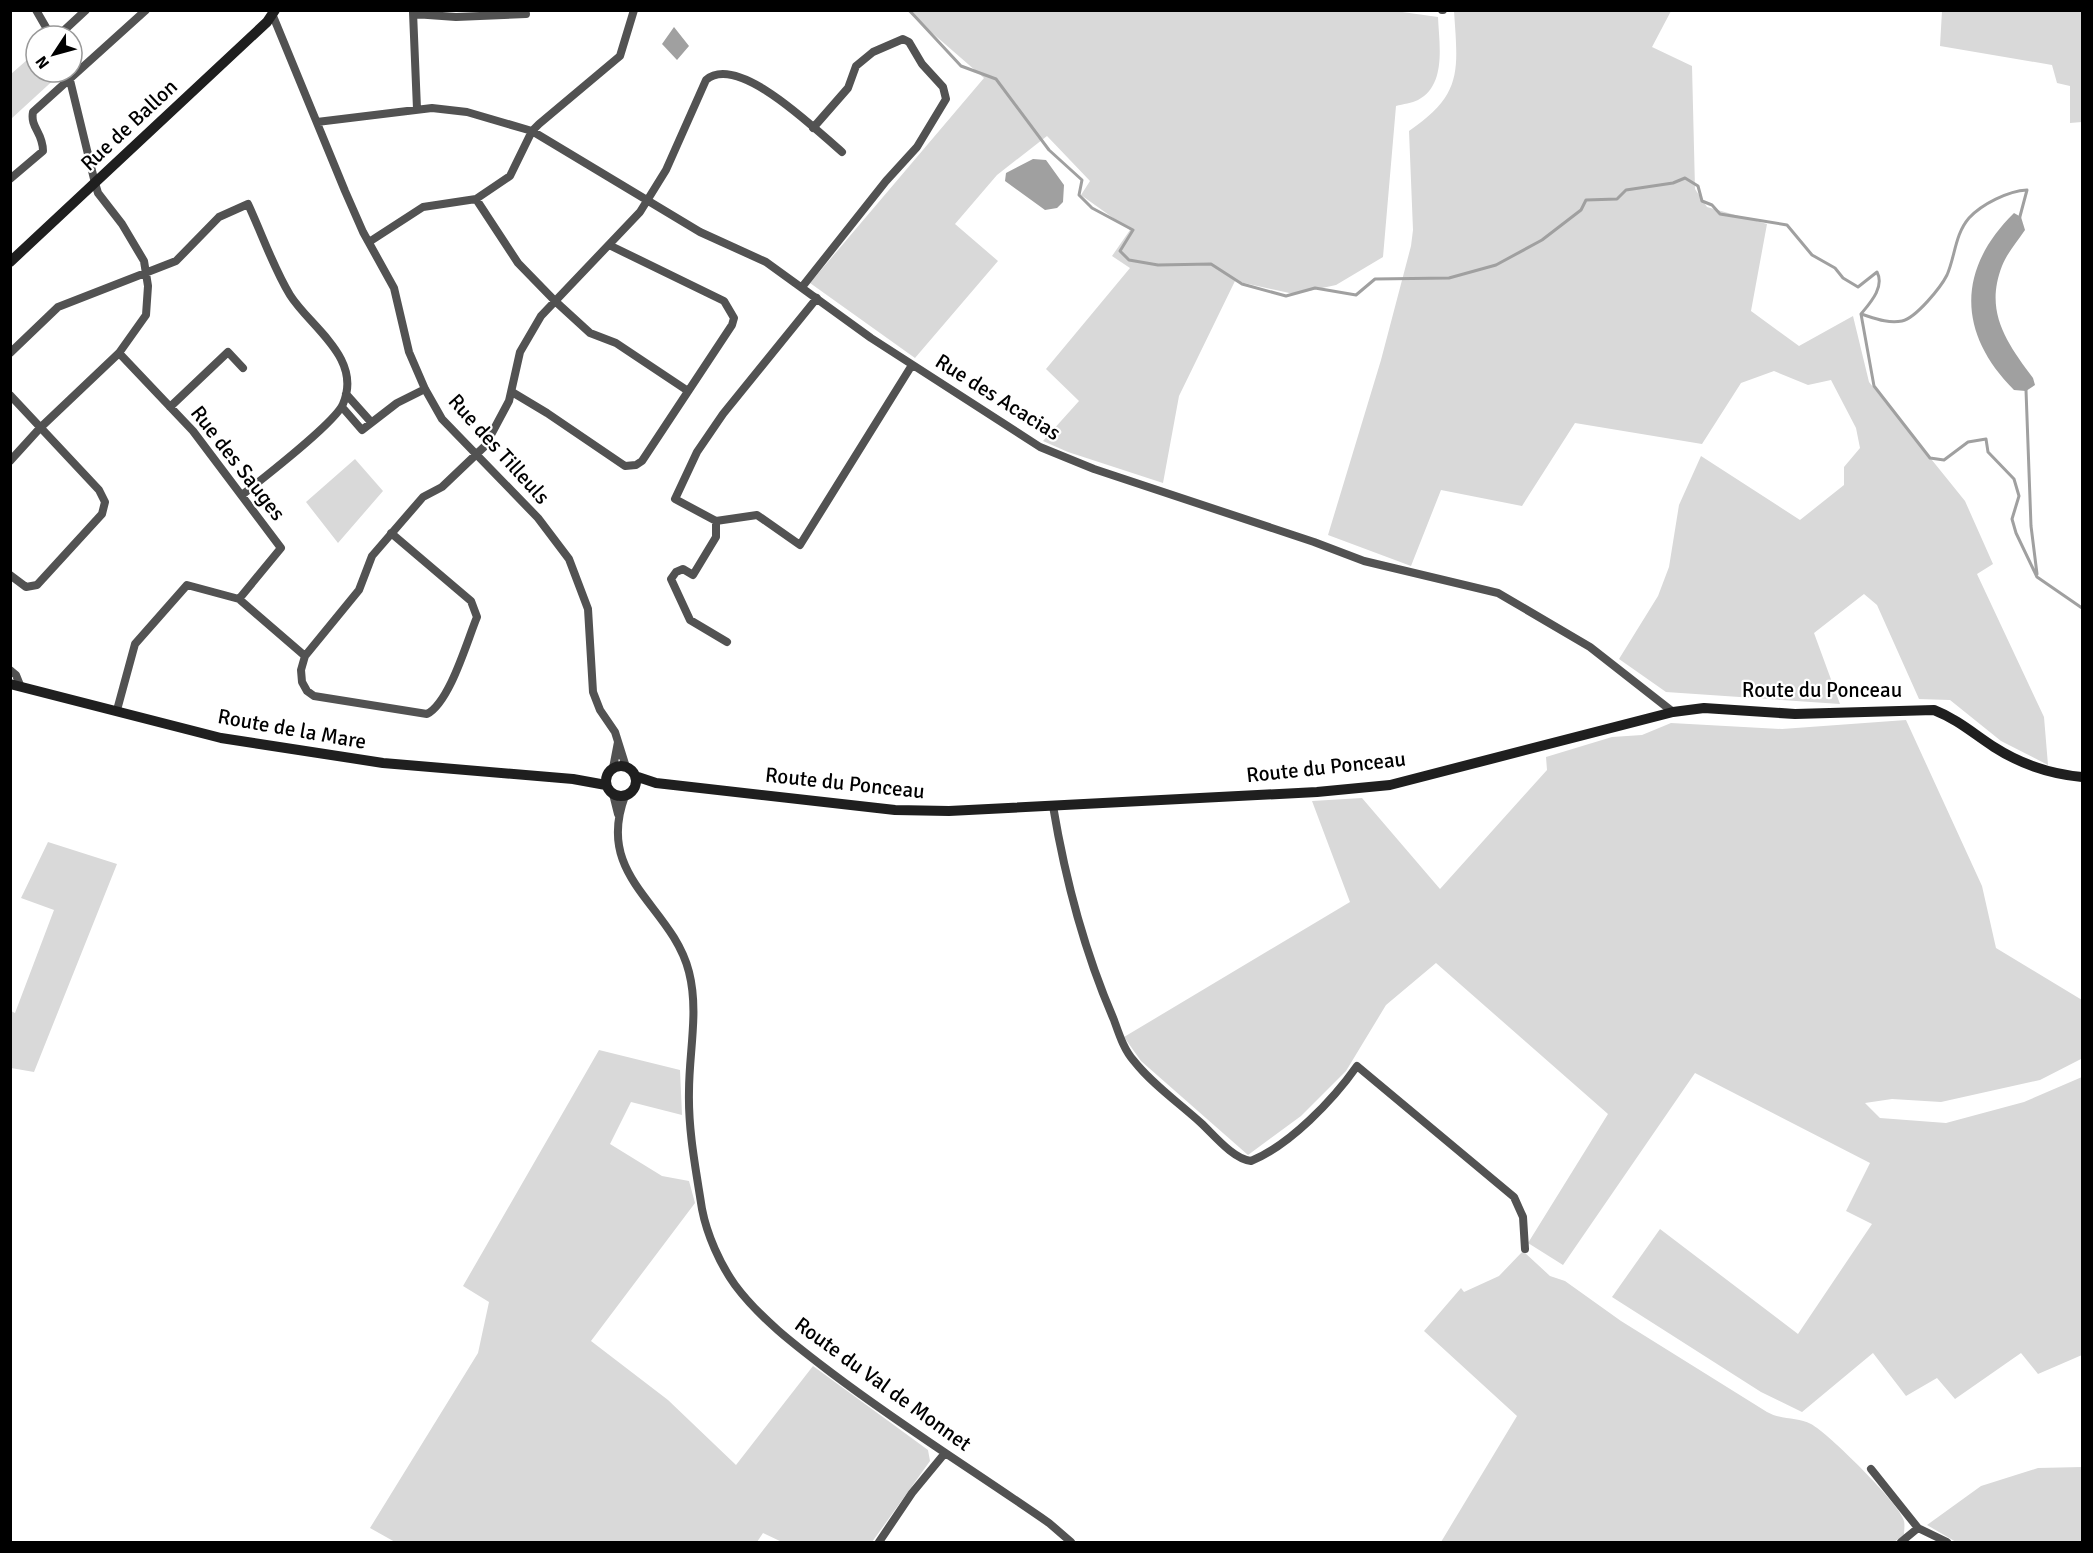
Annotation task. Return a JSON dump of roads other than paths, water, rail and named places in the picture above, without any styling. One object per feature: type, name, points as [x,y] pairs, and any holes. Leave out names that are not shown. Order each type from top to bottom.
[{"type":"street","points":[[36,10],[44,24]]},
{"type":"street","points":[[71,24],[86,10]]},
{"type":"street","points":[[84,62],[146,10]]},
{"type":"street","points":[[417,109],[413,12],[456,17],[526,14],[525,10]]},
{"type":"street","points":[[369,242],[423,207],[476,199],[510,176],[532,131],[620,56],[634,10]]},
{"type":"street","name":"Rue des Tilleuls","points":[[274,13],[316,122],[369,242],[394,288],[409,352],[424,388],[442,419],[538,518],[569,559],[588,609],[593,692],[618,740],[626,767]]},
{"type":"street","name":"Rue de Ballon","points":[[10,262],[274,13]]},
{"type":"street","points":[[802,287],[917,147],[946,99],[943,87],[922,64],[909,42],[903,39],[873,52],[856,66],[848,88],[813,128]]},
{"type":"street","points":[[391,533],[471,601],[476,611],[477,617],[438,706],[422,714],[314,696],[307,691],[302,682],[305,656],[359,590],[372,556],[391,533],[423,497],[442,487],[477,454],[496,428],[512,392],[520,352],[525,340],[541,315],[648,201],[666,170],[703,85],[712,75],[723,72],[764,87],[842,152]]},
{"type":"street","points":[[10,179],[43,151],[43,137],[33,125],[33,112],[60,84]]},
{"type":"street","points":[[10,461],[40,428],[119,353],[146,315],[148,305],[147,272],[140,251],[99,193],[71,84]]},
{"type":"street","name":"Rue des Acacias","points":[[316,122],[432,108],[467,112],[532,131],[700,232],[766,262],[912,365],[996,420],[1066,459],[1364,561],[1498,593],[1590,647],[1673,712]]},
{"type":"street","points":[[476,199],[518,263],[590,333],[616,343],[688,391]]},
{"type":"street","points":[[10,353],[58,307],[176,261],[219,216],[248,204],[291,297],[338,353],[346,373],[346,394],[342,407],[242,495]]},
{"type":"street","points":[[512,392],[547,412],[629,467],[642,460],[732,325],[734,318],[732,310],[724,301],[609,245]]},
{"type":"street","points":[[817,298],[723,414],[697,452],[675,498],[716,521],[757,515],[800,545],[912,365]]},
{"type":"street","points":[[170,407],[228,352],[243,368]]},
{"type":"street","name":"Rue des Sauges","points":[[119,353],[198,438],[281,548],[239,599]]},
{"type":"street","points":[[342,407],[362,430],[397,403],[424,388]]},
{"type":"street","points":[[346,394],[371,422]]},
{"type":"street","points":[[10,395],[102,494],[105,506],[99,518],[37,585],[26,587],[10,574]]},
{"type":"street","points":[[716,521],[716,537],[693,575],[683,569],[676,572],[671,579],[690,620],[727,642]]},
{"type":"street","points":[[117,710],[135,644],[187,585],[239,599],[305,656]]},
{"type":"street","points":[[10,670],[16,675],[15,684]]},
{"type":"street","name":"Route de la Mare","points":[[15,684],[221,738],[327,756],[383,763],[609,781]]},
{"type":"street","name":"Route du Ponceau","points":[[635,776],[656,783],[895,810],[949,811],[1317,792],[1390,785],[1673,712],[1704,708],[1795,714],[1934,710],[1950,716],[2022,762],[2050,774],[2082,777]]},
{"type":"street","points":[[609,781],[618,740]]},
{"type":"street","points":[[626,767],[635,776],[634,788],[625,796],[609,781],[626,767]]},
{"type":"street","name":"Route du Val de Monnet","points":[[609,781],[618,815]]},
{"type":"street","name":"Route du Ponceau","points":[[634,788],[656,783]]},
{"type":"street","name":"Route du Val de Monnet","points":[[625,796],[618,815],[617,827],[626,871],[637,891],[667,927],[688,970],[694,997],[689,1093],[691,1142],[703,1214],[724,1266],[736,1286],[777,1329],[883,1412],[1049,1523],[1071,1542]]},
{"type":"street","points":[[1053,806],[1057,832],[1093,965],[1124,1044],[1133,1061],[1151,1078],[1222,1142],[1244,1160],[1251,1161],[1306,1121],[1337,1093],[1357,1066],[1514,1197],[1523,1217],[1525,1249]]},
{"type":"street","points":[[879,1542],[912,1493],[945,1453]]},
{"type":"street","points":[[1871,1469],[1918,1528],[1947,1542]]},
{"type":"street","points":[[1901,1542],[1918,1528]]},
{"type":"waterway","points":[[909,10],[961,66],[996,79],[1049,150],[1082,180],[1079,195],[1092,208],[1133,230],[1120,251],[1129,260],[1158,265],[1211,264],[1242,284],[1286,296],[1315,288],[1356,295],[1375,279],[1449,278],[1496,265],[1542,240],[1581,210],[1586,200],[1617,199],[1626,190],[1673,183],[1685,178],[1698,186],[1702,201],[1712,205],[1720,214],[1787,225],[1812,255],[1835,268],[1843,278],[1858,287],[1877,272],[1878,289],[1861,314],[1874,386],[1930,458],[1944,460],[1968,442],[1986,439],[1988,452],[2014,479],[2019,496],[2012,519],[2016,533],[2037,577],[2082,608]]},
{"type":"waterway","points":[[1861,314],[1892,322],[1908,319],[1934,294],[1947,275],[1958,238],[1969,218],[1996,199],[2027,190],[2019,220]]},
{"type":"waterway","points":[[2026,390],[2031,526],[2037,574]]}]
